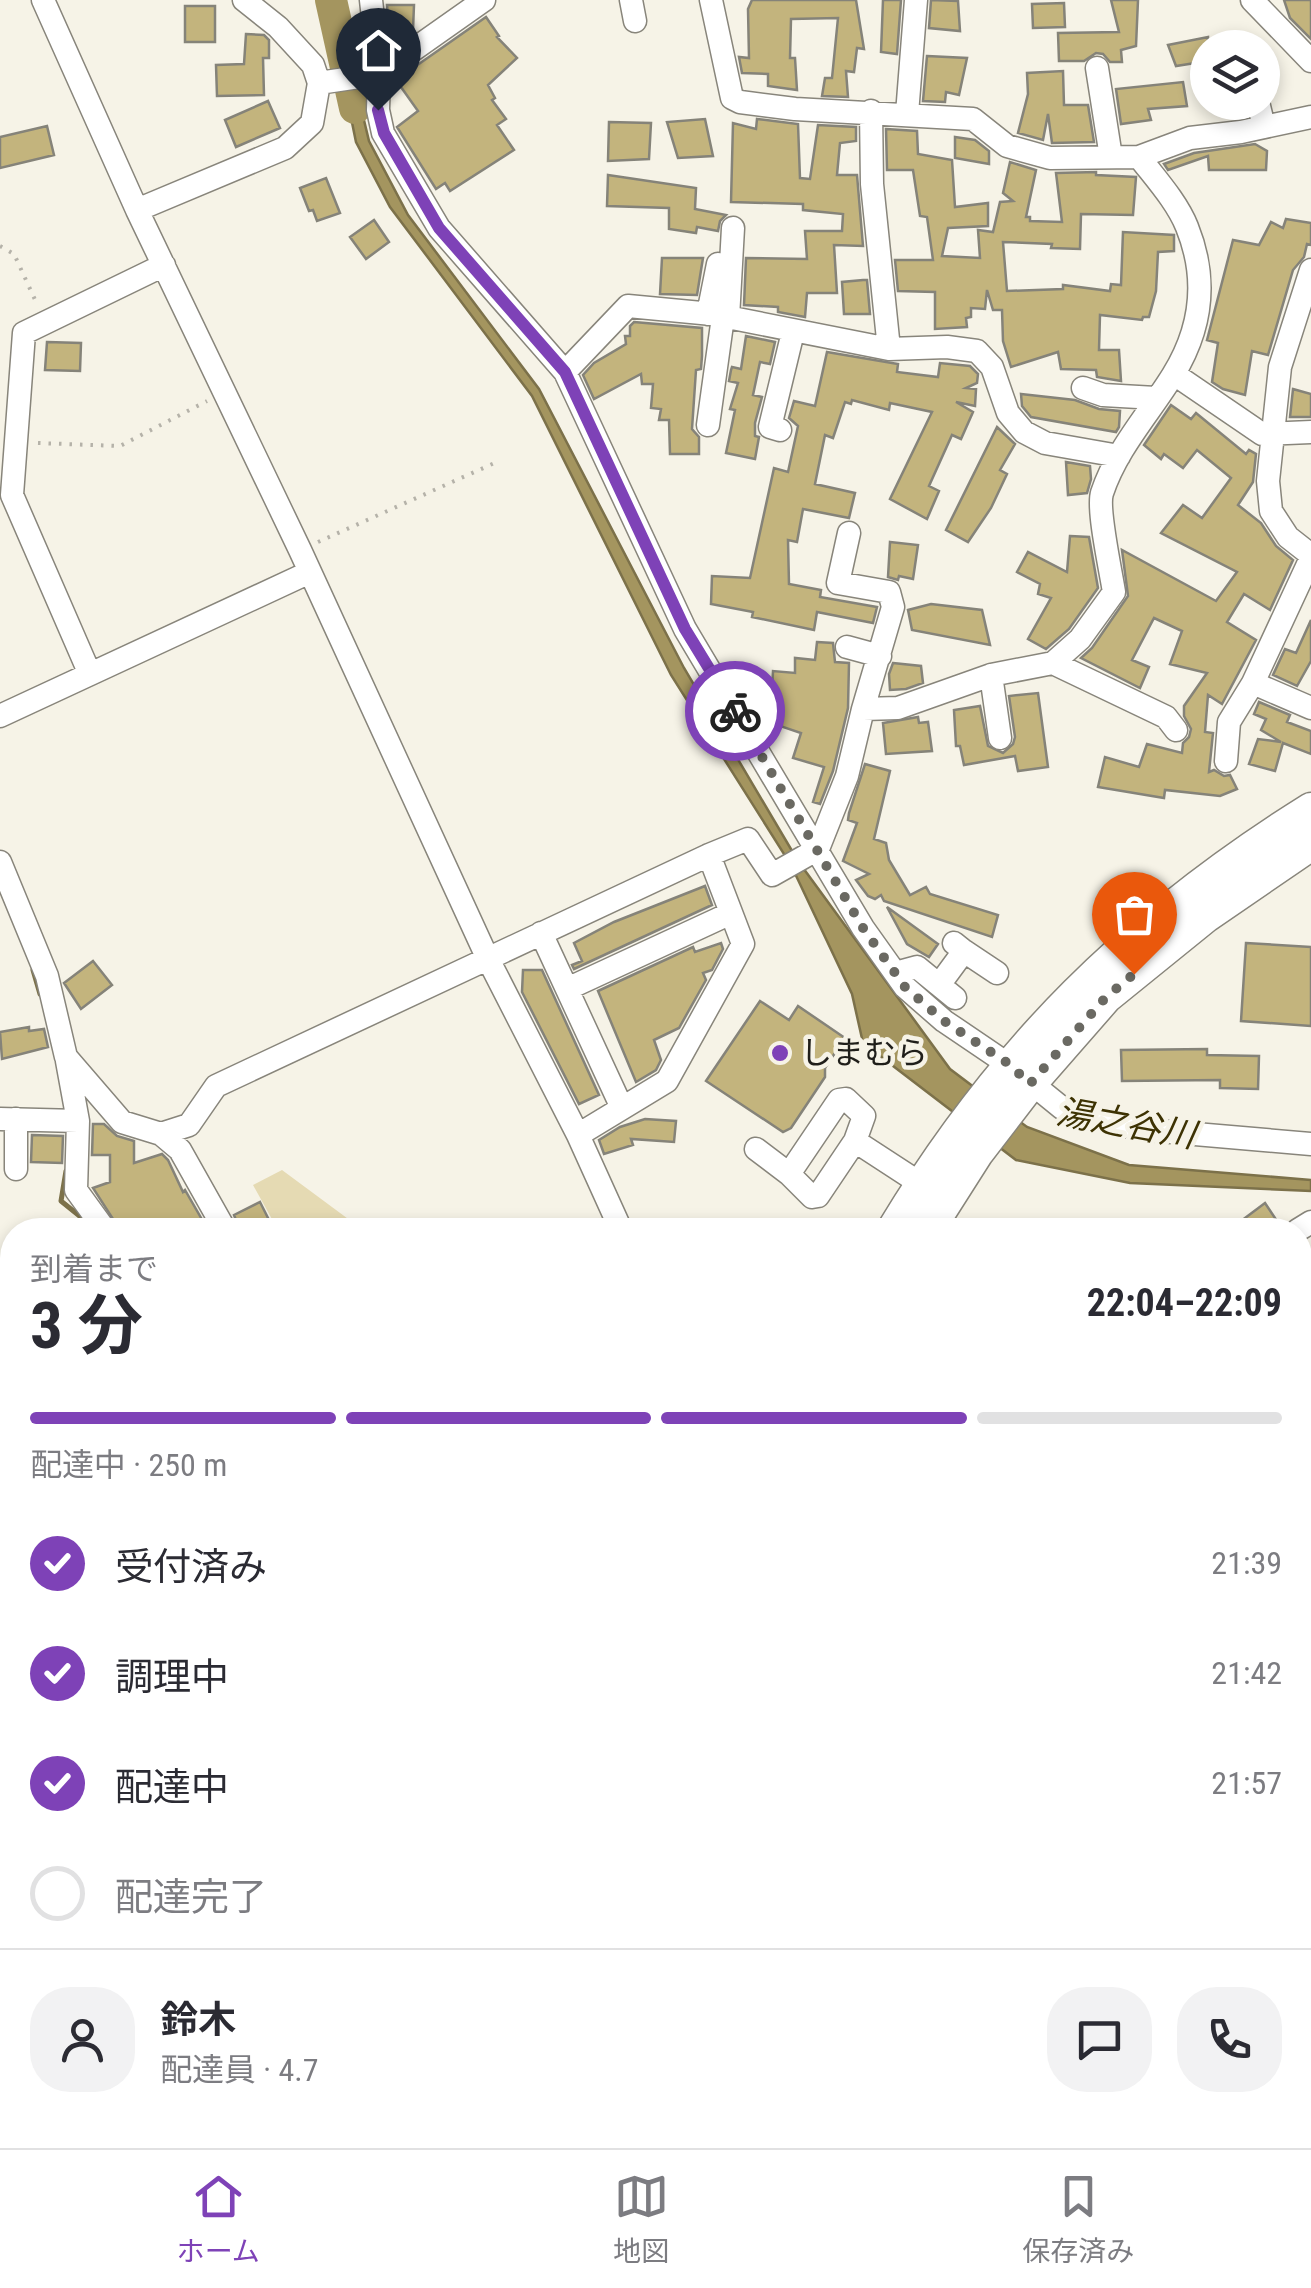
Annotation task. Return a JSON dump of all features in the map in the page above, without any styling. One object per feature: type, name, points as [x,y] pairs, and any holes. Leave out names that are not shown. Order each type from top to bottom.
[{"type":"highway","points":[[901,1218],[921,1184],[965,1145],[1078,990],[1182,897],[1311,809]]},
{"type":"highway","points":[[1013,1082],[1106,997],[1206,916],[1311,844]]},
{"type":"highway","points":[[933,1218],[965,1145]]},
{"type":"street","points":[[43,0],[488,957],[616,1218]]},
{"type":"street","points":[[244,0],[278,27],[326,82]]},
{"type":"street","points":[[371,0],[374,74],[384,133],[439,228],[565,372],[685,629],[863,928],[905,987],[1013,1082],[1062,1108],[1138,1128],[1311,1144]]},
{"type":"street","points":[[326,82],[374,74],[484,0]]},
{"type":"street","points":[[711,0],[732,98],[740,102],[973,119],[1007,146],[1050,158],[1139,157],[1190,138],[1311,117]]},
{"type":"street","points":[[906,114],[916,0]]},
{"type":"street","points":[[1252,0],[1311,61]]},
{"type":"street","points":[[1097,68],[1111,157]]},
{"type":"street","points":[[138,210],[285,148],[312,123],[326,82]]},
{"type":"street","points":[[871,111],[872,184],[889,349]]},
{"type":"street","points":[[1262,120],[1264,127]]},
{"type":"street","points":[[1053,664],[1080,638],[1114,592],[1100,497],[1119,456],[1174,374],[1198,325],[1201,288],[1187,227],[1139,157]]},
{"type":"street","points":[[708,425],[733,228]]},
{"type":"street","points":[[718,264],[720,316]]},
{"type":"street","points":[[89,672],[12,496],[24,333],[164,265]]},
{"type":"street","points":[[1226,761],[1229,722],[1253,683],[1311,557],[1288,537],[1272,511],[1268,481],[1280,367],[1311,270]]},
{"type":"street","points":[[565,372],[628,306],[720,316],[889,349],[977,352],[992,367],[1008,413],[1024,432],[1046,443],[1119,456]]},
{"type":"street","points":[[780,430],[770,428],[793,332]]},
{"type":"street","points":[[1174,374],[1262,434],[1311,432]]},
{"type":"street","points":[[1083,388],[1104,395],[1156,398]]},
{"type":"street","points":[[160,1134],[189,1125],[216,1086],[710,855],[748,839],[772,875],[818,850],[847,776],[893,607],[888,592],[838,583],[848,533]]},
{"type":"street","points":[[0,716],[310,572]]},
{"type":"street","points":[[847,647],[880,656]]},
{"type":"street","points":[[862,710],[898,708],[991,674],[1053,664],[1166,717],[1176,730]]},
{"type":"street","points":[[991,674],[1000,738]]},
{"type":"street","points":[[1253,683],[1311,708]]},
{"type":"street","points":[[578,1135],[667,1081],[743,944],[710,855]]},
{"type":"street","points":[[0,862],[47,976],[66,1057],[76,1190],[96,1218]]},
{"type":"street","points":[[567,990],[729,914]]},
{"type":"street","points":[[541,932],[622,1108]]},
{"type":"street","points":[[895,973],[918,967],[947,991],[959,947],[997,973]]},
{"type":"street","points":[[66,1057],[122,1122],[160,1134],[180,1150],[218,1218]]},
{"type":"street","points":[[756,1149],[815,1198],[855,1140],[864,1116],[846,1099],[840,1100],[788,1174]]},
{"type":"street","points":[[16,1169],[8,1119],[68,1120]]},
{"type":"street","points":[[855,1140],[921,1184]]},
{"type":"path","points":[[0,246],[14,254],[46,322]]},
{"type":"path","points":[[14,442],[120,446],[224,392]]},
{"type":"path","points":[[300,550],[499,461]]},
{"type":"shaded area","points":[[357,91],[369,141],[408,215],[539,389],[684,668],[798,861],[950,1069],[1027,1127],[1129,1165],[1311,1180],[1311,1191],[1130,1183],[1016,1160],[863,1043],[852,994],[791,865],[671,675],[532,396],[390,207],[356,142],[346,93]]},
{"type":"shaded area","points":[[282,1170],[347,1218],[271,1218],[253,1185]]},
{"type":"building","points":[[752,0],[856,0],[864,49],[857,48],[854,72],[846,71],[848,97],[822,96],[825,78],[832,78],[838,18],[791,19],[790,58],[795,58],[797,90],[768,86],[768,74],[742,73],[739,57],[749,58],[748,9]]},
{"type":"building","points":[[883,0],[901,0],[897,54],[881,52]]},
{"type":"building","points":[[931,0],[958,1],[960,31],[929,28]]},
{"type":"building","points":[[1111,0],[1138,0],[1136,46],[1121,50],[1122,62],[1110,62],[1096,53],[1084,61],[1059,61],[1058,33],[1119,32]]},
{"type":"building","points":[[1284,0],[1311,0],[1311,39],[1290,18]]},
{"type":"building","points":[[1064,3],[1065,27],[1033,28],[1032,4]]},
{"type":"building","points":[[387,5],[414,5],[413,30],[389,30]]},
{"type":"building","points":[[185,6],[215,6],[215,42],[185,42]]},
{"type":"building","points":[[486,17],[497,37],[517,58],[488,85],[495,98],[492,100],[506,119],[497,125],[514,150],[450,191],[445,183],[436,189],[397,127],[418,111],[396,80]]},
{"type":"building","points":[[246,34],[264,35],[269,40],[269,58],[263,58],[264,95],[217,96],[216,65],[244,64]]},
{"type":"building","points":[[1190,41],[1190,64],[1176,66],[1168,45]]},
{"type":"building","points":[[927,56],[967,58],[959,95],[946,92],[945,102],[923,101]]},
{"type":"building","points":[[1063,71],[1064,105],[1088,105],[1094,142],[1052,143],[1048,114],[1043,140],[1018,133],[1028,94],[1027,73]]},
{"type":"building","points":[[1183,82],[1187,106],[1148,109],[1151,120],[1121,124],[1116,89]]},
{"type":"building","points":[[268,101],[280,128],[236,147],[225,120]]},
{"type":"building","points":[[705,119],[713,156],[678,158],[667,122]]},
{"type":"building","points":[[757,119],[798,124],[800,178],[810,179],[818,125],[856,127],[856,141],[840,143],[837,175],[857,175],[863,246],[834,245],[837,293],[807,293],[805,317],[778,312],[778,307],[744,305],[746,258],[807,259],[805,231],[842,231],[843,214],[803,210],[803,204],[731,202],[733,123],[756,129]]},
{"type":"building","points":[[609,122],[651,123],[649,159],[608,161]]},
{"type":"building","points":[[47,126],[54,155],[0,168],[0,137]]},
{"type":"building","points":[[886,129],[917,131],[918,154],[952,160],[955,207],[988,203],[988,226],[948,228],[942,256],[980,258],[978,230],[993,232],[1000,202],[1013,201],[1003,193],[1010,162],[1036,170],[1026,217],[1030,221],[1062,222],[1056,173],[1136,177],[1133,215],[1081,214],[1080,249],[1003,242],[1007,291],[1063,289],[1063,285],[1110,291],[1111,284],[1121,285],[1123,232],[1174,235],[1174,251],[1158,252],[1156,291],[1149,317],[1142,320],[1100,315],[1099,350],[1119,350],[1121,381],[1097,377],[1096,370],[1061,369],[1058,352],[1011,367],[1003,341],[1002,310],[993,310],[987,290],[985,309],[971,308],[967,327],[935,329],[935,292],[898,291],[895,260],[933,260],[927,217],[920,216],[913,170],[887,170]]},
{"type":"building","points":[[955,137],[975,140],[989,151],[989,164],[955,158]]},
{"type":"building","points":[[1255,144],[1267,151],[1266,170],[1209,170],[1208,156],[1168,170],[1164,164],[1194,153]]},
{"type":"building","points":[[608,175],[696,188],[695,209],[726,215],[718,231],[697,227],[696,233],[669,229],[669,208],[607,206]]},
{"type":"building","points":[[326,178],[340,213],[317,221],[300,188]]},
{"type":"building","points":[[1286,219],[1311,223],[1311,245],[1307,244],[1304,257],[1293,270],[1268,355],[1252,351],[1245,395],[1223,389],[1212,382],[1218,343],[1207,340],[1233,240],[1259,245],[1271,222],[1283,228]]},
{"type":"building","points":[[374,220],[389,242],[366,259],[350,237]]},
{"type":"building","points":[[662,258],[703,258],[697,295],[660,294]]},
{"type":"building","points":[[867,280],[870,314],[844,314],[842,282]]},
{"type":"building","points":[[634,322],[702,328],[701,369],[696,370],[692,429],[699,437],[699,454],[670,454],[669,420],[659,420],[661,409],[651,408],[653,384],[642,384],[641,374],[594,399],[583,375],[594,363],[626,344],[625,336],[630,336]]},
{"type":"building","points":[[746,336],[775,342],[770,364],[760,362],[753,395],[762,397],[755,423],[755,436],[759,437],[755,459],[726,453],[735,410],[730,409],[738,383],[729,381],[732,367],[741,369]]},
{"type":"building","points":[[47,342],[81,343],[80,371],[45,370]]},
{"type":"building","points":[[827,352],[898,364],[897,372],[938,377],[940,363],[970,366],[978,374],[977,383],[966,388],[976,389],[975,406],[956,402],[973,412],[961,439],[952,435],[929,486],[939,491],[927,519],[890,499],[932,412],[890,403],[889,410],[852,400],[851,404],[845,402],[833,438],[825,435],[815,484],[855,493],[849,518],[803,509],[797,542],[788,540],[789,584],[821,590],[820,597],[877,607],[873,623],[817,612],[814,630],[711,604],[712,576],[750,578],[774,468],[788,472],[798,426],[789,418],[794,401],[815,406]]},
{"type":"building","points":[[1293,389],[1311,394],[1311,417],[1290,417]]},
{"type":"building","points":[[1021,394],[1075,400],[1099,409],[1120,411],[1119,427],[1116,432],[1031,417],[1022,406]]},
{"type":"building","points":[[1171,405],[1191,419],[1196,413],[1246,454],[1249,450],[1256,454],[1253,482],[1238,505],[1261,523],[1276,546],[1293,560],[1270,610],[1244,594],[1227,622],[1256,640],[1222,704],[1208,695],[1205,732],[1213,733],[1209,772],[1230,775],[1237,789],[1220,796],[1165,790],[1164,798],[1098,787],[1105,757],[1139,767],[1147,744],[1182,753],[1191,729],[1184,706],[1207,673],[1170,664],[1182,631],[1154,618],[1132,660],[1149,667],[1140,688],[1081,658],[1128,596],[1122,550],[1216,601],[1237,572],[1161,533],[1183,505],[1202,518],[1231,478],[1197,450],[1183,468],[1164,454],[1161,459],[1144,445]]},
{"type":"building","points":[[997,427],[1015,444],[1000,470],[1007,474],[991,508],[968,542],[946,530]]},
{"type":"building","points":[[1066,462],[1090,466],[1087,493],[1068,495]]},
{"type":"building","points":[[1070,536],[1089,537],[1098,588],[1069,629],[1046,649],[1028,639],[1051,598],[1038,594],[1040,584],[1017,572],[1028,552],[1067,572]]},
{"type":"building","points":[[890,542],[918,545],[913,579],[888,577]]},
{"type":"building","points":[[931,604],[982,610],[990,645],[912,630],[908,610]]},
{"type":"building","points":[[1311,620],[1311,661],[1297,686],[1273,675],[1285,649],[1296,653]]},
{"type":"building","points":[[817,642],[833,643],[835,662],[849,663],[848,708],[833,771],[820,804],[813,802],[824,767],[793,758],[801,733],[777,725],[747,703],[758,684],[772,690],[773,671],[795,673],[795,658],[815,660]]},
{"type":"building","points":[[893,663],[921,666],[923,683],[890,690]]},
{"type":"building","points":[[1038,693],[1048,767],[1018,771],[1015,756],[964,765],[960,746],[956,746],[954,710],[980,706],[988,746],[1003,753],[1015,737],[1009,696]]},
{"type":"building","points":[[1259,702],[1290,715],[1287,722],[1311,731],[1311,754],[1283,743],[1275,771],[1249,764],[1258,739],[1281,742],[1261,730],[1266,719],[1254,714]]},
{"type":"building","points":[[918,717],[919,723],[928,722],[932,751],[886,754],[883,723]]},
{"type":"building","points":[[865,764],[890,771],[874,839],[886,843],[889,860],[910,895],[926,887],[930,894],[998,915],[992,937],[884,901],[881,895],[875,899],[856,880],[869,874],[843,861],[857,823],[848,820]]},
{"type":"building","points":[[705,886],[712,905],[574,969],[572,965],[582,961],[574,943],[614,922]]},
{"type":"building","points":[[887,907],[938,944],[929,957],[907,944]]},
{"type":"building","points":[[721,943],[723,949],[712,970],[703,973],[706,980],[679,1028],[654,1040],[661,1060],[656,1070],[636,1082],[598,991],[693,947],[695,952]]},
{"type":"building","points":[[1246,943],[1311,947],[1311,1026],[1241,1021]]},
{"type":"building","points":[[93,961],[112,985],[81,1009],[64,983]]},
{"type":"building","points":[[523,970],[542,970],[599,1095],[579,1104],[522,992]]},
{"type":"building","name":"しまむら","points":[[760,1001],[789,1020],[798,1006],[845,1038],[825,1068],[825,1077],[791,1128],[783,1132],[706,1081]]},
{"type":"building","points":[[29,1027],[29,1031],[44,1029],[48,1047],[2,1059],[0,1032]]},
{"type":"building","points":[[1207,1049],[1207,1055],[1259,1056],[1258,1089],[1220,1088],[1220,1080],[1122,1081],[1121,1050]]},
{"type":"building","points":[[645,1119],[676,1121],[674,1142],[631,1139],[633,1145],[604,1154],[599,1140],[620,1127]]},
{"type":"building","points":[[93,1124],[104,1124],[117,1136],[134,1141],[134,1163],[162,1154],[201,1218],[112,1218],[93,1188],[110,1182],[110,1155],[92,1155]]},
{"type":"building","points":[[32,1135],[63,1136],[62,1163],[31,1162]]},
{"type":"building","points":[[260,1202],[268,1218],[235,1218],[234,1215]]},
{"type":"building","points":[[1265,1203],[1275,1218],[1245,1218]]},
{"type":"waterway","name":"湯之谷川","points":[[331,0],[355,108]]},
{"type":"waterway","points":[[33,970],[40,994]]},
{"type":"waterway","points":[[66,1171],[61,1201],[82,1218]]},
{"type":"way so far","points":[[735,711],[863,928],[905,987],[1030,1084],[1106,997],[1134,974]]},
{"type":"place","name":"しまむら","points":[[780,1053]]},
{"type":"route","points":[[378,110],[384,133],[439,228],[565,372],[685,629],[735,711]]}]
